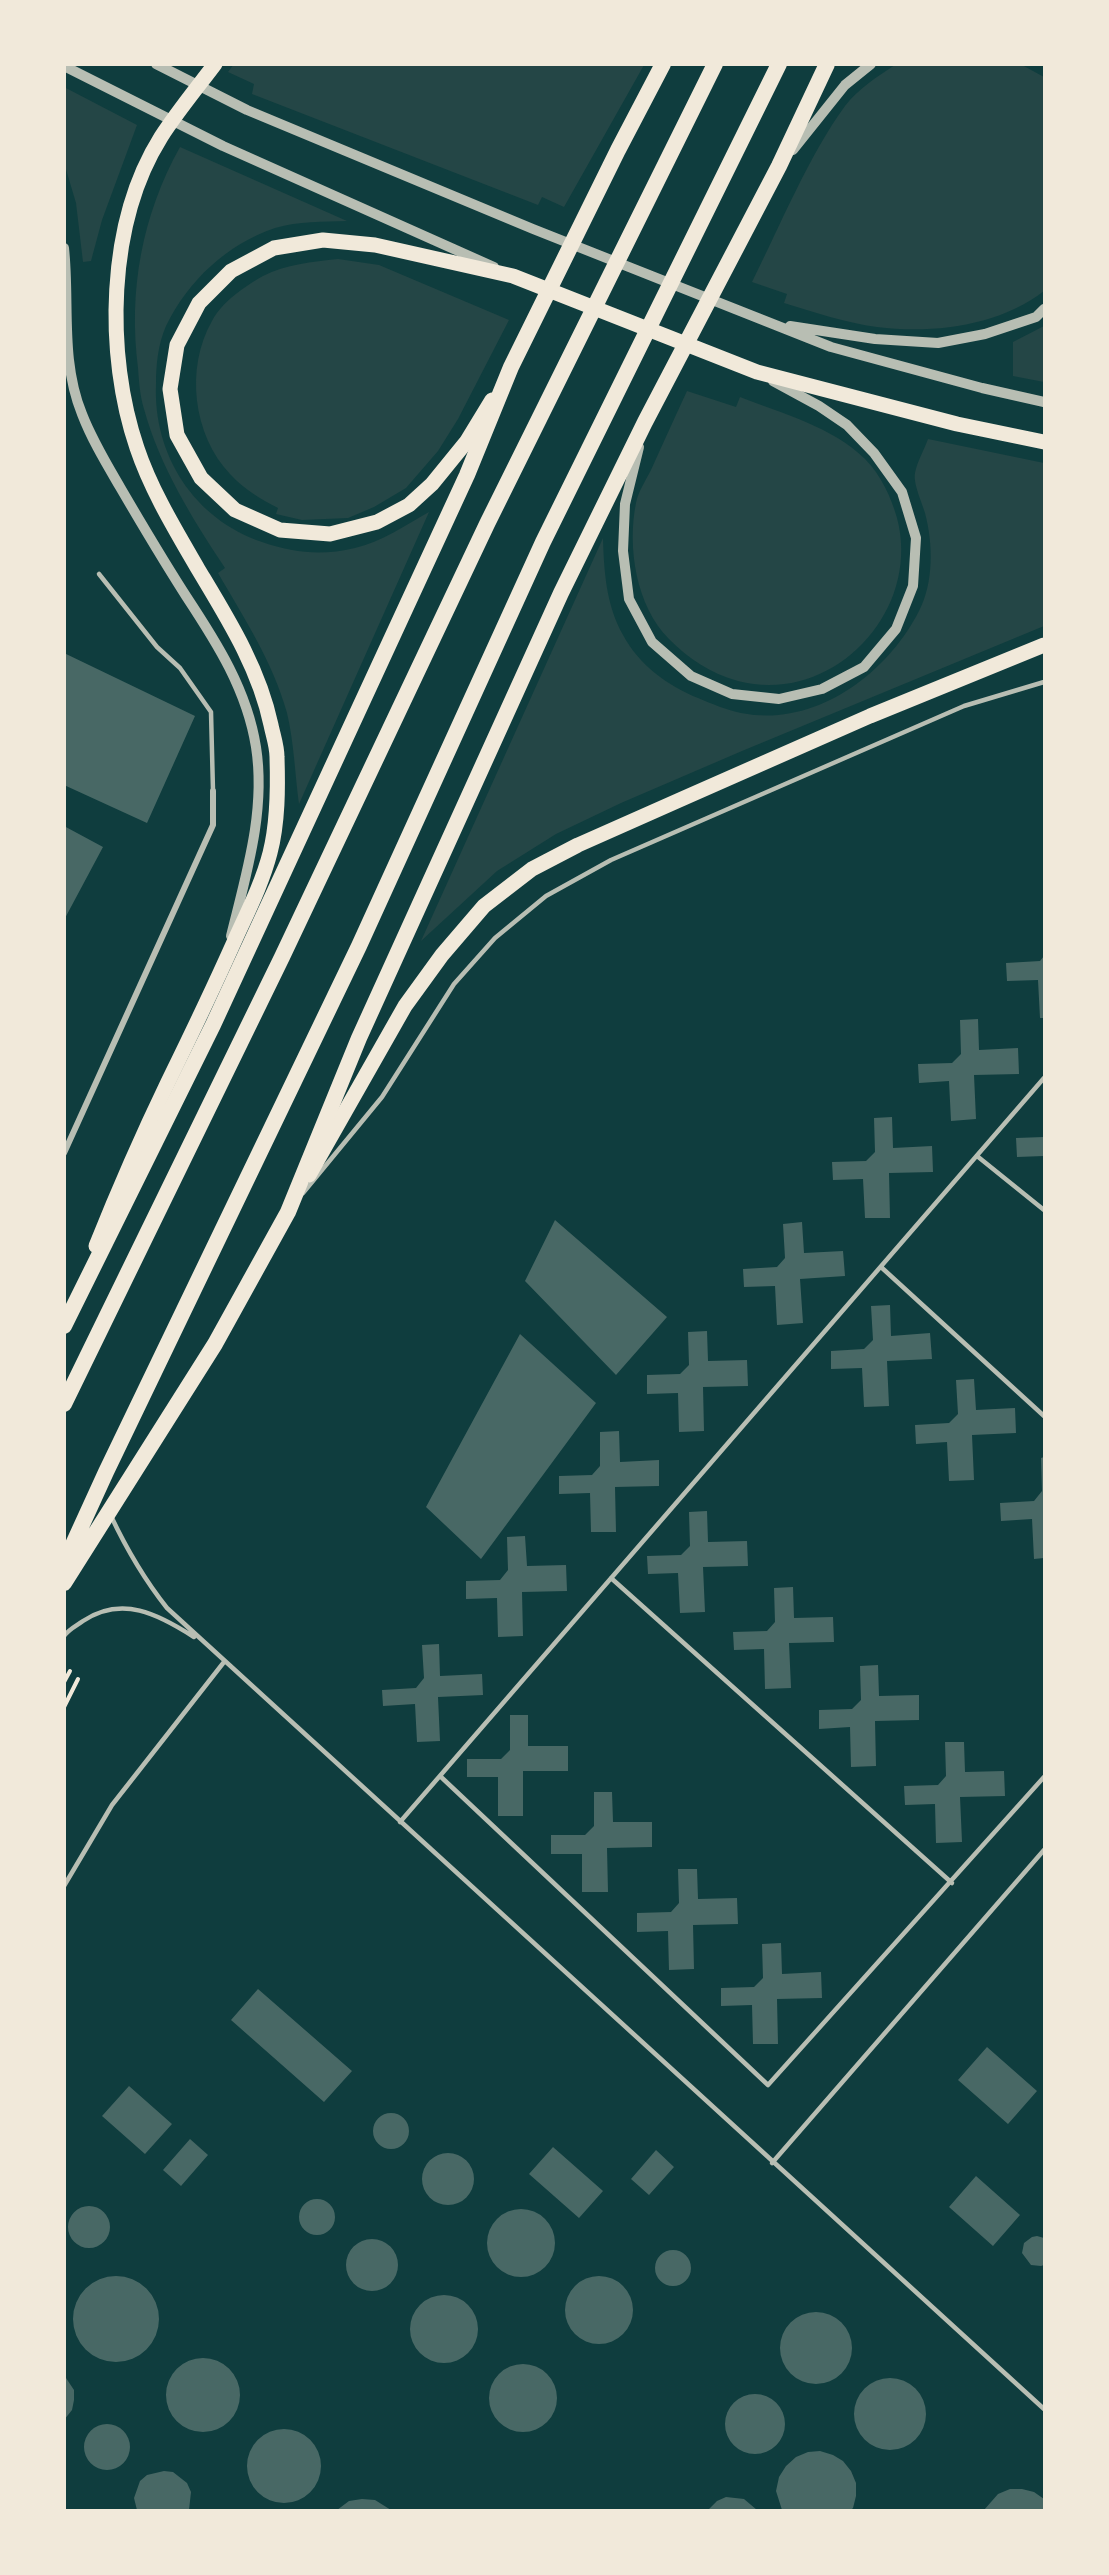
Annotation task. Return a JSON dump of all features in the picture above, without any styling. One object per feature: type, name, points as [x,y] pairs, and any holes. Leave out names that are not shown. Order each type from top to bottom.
[{"type":"highway","points":[[64,1325],[213,1025],[467,475],[512,367],[618,150],[663,64]]},
{"type":"highway","points":[[64,1404],[277,967],[487,524],[715,64]]},
{"type":"highway","points":[[64,1564],[359,946],[543,542],[779,64]]},
{"type":"highway","points":[[64,1583],[108,1509],[215,1344],[288,1212],[359,1038],[561,593],[645,422],[779,166],[827,64]]},
{"type":"main road","points":[[64,1325],[120,1188],[259,886],[270,852],[276,819],[277,753],[266,700],[241,642],[159,497],[137,450],[119,372],[116,314],[127,222],[143,173],[161,137],[215,64]]},
{"type":"main road","points":[[512,367],[468,441],[432,484],[409,505],[377,522],[330,534],[280,530],[235,510],[201,478],[177,435],[170,389],[177,345],[199,303],[231,271],[274,248],[323,240],[375,245],[513,276],[757,372],[957,424],[1044,442]]},
{"type":"main road","points":[[288,1212],[405,1006],[442,955],[484,906],[524,875],[578,845],[695,793],[870,716],[1044,645]]},
{"type":"street","points":[[779,166],[845,85],[872,64]]},
{"type":"street","points":[[64,66],[223,147],[513,276]]},
{"type":"street","points":[[161,67],[247,110],[533,229],[772,324],[849,352],[982,388],[1044,402]]},
{"type":"street","points":[[64,248],[66,334],[71,374],[82,416],[98,450],[146,532],[225,657],[240,690],[256,748],[258,783],[255,830],[225,961]]},
{"type":"street","points":[[772,324],[875,339],[938,343],[985,334],[1036,316],[1044,309]]},
{"type":"street","points":[[645,422],[625,504],[623,551],[629,599],[652,642],[691,676],[732,694],[779,699],[822,689],[864,667],[896,629],[913,586],[916,538],[903,492],[874,453],[847,425],[819,406],[757,372]]},
{"type":"street","points":[[64,1153],[213,825],[213,791]]},
{"type":"lane","points":[[99,574],[157,648],[180,668],[211,712],[213,791]]},
{"type":"lane","points":[[288,1212],[382,1097],[454,984],[495,938],[546,896],[611,860],[964,705],[1044,682]]},
{"type":"lane","points":[[400,1822],[1044,1078]]},
{"type":"lane","points":[[976,1156],[1044,1210]]},
{"type":"lane","points":[[881,1267],[1044,1416]]},
{"type":"lane","points":[[108,1509],[128,1553],[166,1608],[1044,2409]]},
{"type":"lane","points":[[611,1578],[952,1883]]},
{"type":"lane","points":[[64,1636],[98,1612],[132,1608],[164,1618],[204,1643]]},
{"type":"lane","points":[[64,1886],[112,1805],[225,1662]]},
{"type":"lane","points":[[440,1776],[768,2085],[952,1883],[1044,1777]]},
{"type":"lane","points":[[772,2163],[1044,1850]]},
{"type":"path","points":[[64,1682],[70,1671]]},
{"type":"path","points":[[64,1707],[78,1679]]},
{"type":"shaded area","points":[[234,64],[644,65],[564,207],[542,197],[538,205],[252,94],[254,84],[228,72]]},
{"type":"shaded area","points":[[895,65],[1022,65],[1044,77],[1044,291],[1026,303],[986,320],[965,325],[898,329],[854,323],[784,303],[787,294],[752,282],[807,168],[832,125],[856,94]]},
{"type":"shaded area","points":[[64,87],[137,125],[102,220],[91,261],[83,262],[76,203],[65,166]]},
{"type":"shaded area","points":[[180,147],[347,221],[293,224],[257,235],[225,254],[211,266],[198,279],[175,310],[166,326],[159,347],[156,377],[157,410],[170,459],[182,481],[216,518],[238,532],[262,542],[297,551],[320,553],[365,545],[393,533],[429,512],[299,804],[291,735],[281,694],[257,641],[218,573],[225,568],[189,511],[168,472],[151,430],[139,384],[135,311],[141,254],[156,199]]},
{"type":"shaded area","points":[[338,259],[379,265],[509,320],[458,419],[438,451],[406,488],[374,507],[348,518],[302,520],[276,514],[278,508],[241,484],[217,458],[201,421],[196,380],[198,359],[204,339],[216,314],[241,290],[263,276],[281,269],[299,264]]},
{"type":"shaded area","points":[[1044,326],[1044,382],[1013,376],[1013,342]]},
{"type":"shaded area","points":[[687,391],[736,407],[740,397],[822,430],[838,438],[865,459],[885,487],[897,518],[901,553],[896,586],[883,617],[862,644],[837,665],[806,679],[773,685],[738,681],[709,669],[684,653],[669,639],[649,610],[637,575],[633,520],[640,490]]},
{"type":"shaded area","points":[[928,439],[1044,463],[1044,626],[742,751],[621,803],[556,834],[497,871],[421,941],[603,538],[609,600],[617,624],[637,656],[646,665],[665,681],[687,693],[730,710],[769,716],[796,712],[821,704],[846,691],[868,675],[888,656],[919,611],[930,575],[931,550],[928,525],[916,488],[915,473]]},
{"type":"building","points":[[64,653],[195,716],[147,823],[64,785]]},
{"type":"building","points":[[64,826],[103,847],[64,920]]},
{"type":"building","points":[[1044,956],[1044,1018],[1040,1018],[1038,980],[1007,981],[1006,963],[1040,961]]},
{"type":"building","points":[[978,1019],[979,1050],[1018,1048],[1019,1074],[974,1075],[976,1119],[951,1121],[949,1081],[919,1083],[918,1064],[952,1063],[961,1054],[960,1020]]},
{"type":"building","points":[[892,1117],[893,1148],[932,1146],[933,1172],[889,1173],[890,1218],[865,1218],[863,1179],[833,1180],[832,1162],[866,1161],[875,1152],[874,1118]]},
{"type":"building","points":[[1044,1137],[1044,1156],[1017,1157],[1016,1138]]},
{"type":"building","points":[[555,1220],[667,1317],[616,1375],[525,1281]]},
{"type":"building","points":[[802,1222],[804,1253],[843,1251],[845,1276],[800,1279],[803,1323],[777,1325],[775,1286],[744,1287],[743,1269],[777,1267],[785,1258],[783,1224]]},
{"type":"building","points":[[890,1305],[891,1336],[930,1333],[932,1359],[887,1361],[889,1406],[864,1407],[862,1368],[831,1369],[831,1351],[864,1349],[873,1340],[871,1306]]},
{"type":"building","points":[[707,1331],[708,1361],[747,1360],[748,1386],[703,1387],[704,1431],[679,1432],[678,1393],[647,1394],[647,1375],[680,1374],[689,1365],[688,1332]]},
{"type":"building","points":[[520,1334],[596,1403],[481,1559],[426,1507]]},
{"type":"building","points":[[974,1379],[976,1410],[1015,1408],[1016,1433],[972,1435],[974,1480],[949,1481],[947,1442],[916,1444],[915,1425],[949,1423],[958,1414],[956,1380]]},
{"type":"building","points":[[619,1431],[620,1462],[659,1460],[659,1486],[615,1487],[616,1532],[591,1532],[590,1493],[559,1494],[559,1476],[592,1475],[600,1466],[600,1432]]},
{"type":"building","points":[[1044,1457],[1044,1558],[1034,1559],[1032,1519],[1001,1521],[1000,1503],[1034,1501],[1042,1491],[1041,1458]]},
{"type":"building","points":[[707,1511],[708,1542],[747,1541],[748,1566],[703,1567],[705,1612],[680,1613],[678,1573],[648,1574],[647,1556],[681,1555],[690,1546],[689,1512]]},
{"type":"building","points":[[525,1536],[527,1566],[566,1565],[567,1591],[522,1592],[523,1636],[498,1637],[497,1598],[466,1599],[466,1581],[500,1580],[508,1570],[507,1537]]},
{"type":"building","points":[[793,1587],[794,1618],[833,1617],[834,1642],[789,1643],[791,1688],[765,1689],[764,1649],[734,1650],[733,1632],[767,1631],[775,1622],[774,1588]]},
{"type":"building","points":[[439,1644],[440,1676],[482,1674],[483,1695],[438,1697],[440,1741],[417,1742],[415,1704],[383,1706],[382,1690],[416,1688],[424,1678],[422,1645]]},
{"type":"building","points":[[878,1665],[879,1696],[919,1695],[919,1720],[875,1721],[876,1766],[851,1767],[850,1727],[819,1729],[819,1710],[852,1709],[861,1700],[860,1666]]},
{"type":"building","points":[[510,1715],[528,1715],[528,1746],[568,1746],[568,1771],[523,1771],[523,1816],[498,1816],[498,1777],[467,1777],[467,1759],[501,1759],[510,1750]]},
{"type":"building","points":[[945,1742],[964,1742],[965,1772],[1004,1771],[1005,1796],[960,1797],[962,1842],[936,1843],[935,1804],[905,1805],[904,1786],[938,1785],[946,1776]]},
{"type":"building","points":[[594,1792],[612,1792],[613,1822],[652,1822],[652,1847],[607,1848],[608,1892],[582,1892],[582,1854],[551,1854],[551,1835],[585,1835],[594,1826]]},
{"type":"building","points":[[678,1869],[697,1869],[698,1899],[737,1898],[738,1924],[693,1925],[694,1969],[669,1970],[668,1931],[637,1932],[637,1913],[671,1912],[679,1903]]},
{"type":"building","points":[[781,1943],[782,1974],[821,1972],[822,1998],[777,1999],[778,2044],[753,2044],[752,2005],[721,2006],[721,1988],[754,1987],[763,1978],[762,1944]]},
{"type":"building","points":[[258,1989],[352,2071],[324,2102],[231,2020]]},
{"type":"building","points":[[987,2047],[1037,2091],[1008,2124],[958,2080]]},
{"type":"building","points":[[129,2086],[172,2124],[145,2154],[102,2116]]},
{"type":"building","points":[[391,2113],[403,2119],[409,2131],[403,2143],[391,2149],[379,2143],[373,2131],[379,2119]]},
{"type":"building","points":[[190,2139],[208,2155],[181,2186],[163,2170]]},
{"type":"building","points":[[553,2147],[603,2191],[579,2218],[529,2174]]},
{"type":"building","points":[[656,2150],[674,2167],[649,2195],[631,2179]]},
{"type":"building","points":[[443,2153],[453,2153],[462,2157],[470,2165],[474,2179],[470,2193],[462,2201],[453,2205],[443,2205],[434,2201],[426,2193],[422,2184],[422,2174],[426,2165],[434,2157]]},
{"type":"building","points":[[976,2176],[1020,2215],[993,2246],[949,2207]]},
{"type":"building","points":[[317,2199],[329,2205],[335,2217],[329,2229],[317,2235],[305,2229],[299,2217],[305,2205]]},
{"type":"building","points":[[89,2206],[104,2212],[110,2227],[104,2242],[89,2248],[74,2242],[68,2227],[74,2212]]},
{"type":"building","points":[[521,2209],[534,2212],[545,2219],[552,2230],[555,2243],[552,2256],[545,2267],[534,2274],[521,2277],[508,2274],[497,2267],[490,2256],[487,2243],[490,2230],[497,2219],[508,2212]]},
{"type":"building","points":[[1037,2236],[1044,2238],[1044,2265],[1041,2266],[1031,2265],[1022,2253],[1024,2243]]},
{"type":"building","points":[[367,2239],[377,2239],[386,2243],[394,2251],[398,2265],[394,2279],[386,2287],[377,2291],[367,2291],[358,2287],[350,2279],[346,2270],[346,2260],[350,2251],[358,2243]]},
{"type":"building","points":[[673,2250],[685,2256],[691,2268],[685,2280],[673,2286],[661,2280],[655,2268],[661,2256]]},
{"type":"building","points":[[116,2276],[132,2280],[146,2289],[155,2303],[159,2319],[155,2335],[146,2349],[132,2358],[116,2362],[100,2358],[86,2349],[77,2335],[73,2319],[77,2303],[86,2289],[100,2280]]},
{"type":"building","points":[[599,2276],[612,2279],[623,2286],[630,2297],[633,2310],[630,2323],[623,2334],[612,2341],[599,2344],[586,2341],[575,2334],[568,2323],[565,2310],[568,2297],[575,2286],[586,2279]]},
{"type":"building","points":[[444,2295],[457,2298],[468,2305],[475,2316],[478,2329],[475,2342],[468,2353],[457,2360],[444,2363],[431,2360],[420,2353],[413,2342],[410,2329],[413,2316],[420,2305],[431,2298]]},
{"type":"building","points":[[816,2312],[836,2318],[846,2328],[852,2348],[846,2368],[836,2378],[816,2384],[796,2378],[786,2368],[780,2348],[786,2328],[796,2318]]},
{"type":"building","points":[[203,2358],[224,2364],[234,2374],[240,2395],[234,2416],[224,2426],[203,2432],[182,2426],[172,2416],[166,2395],[172,2374],[182,2364]]},
{"type":"building","points":[[523,2364],[536,2367],[547,2374],[554,2385],[557,2398],[554,2411],[547,2422],[536,2429],[523,2432],[510,2429],[499,2422],[492,2411],[489,2398],[492,2385],[499,2374],[510,2367]]},
{"type":"building","points":[[64,2375],[74,2390],[74,2400],[72,2410],[64,2420]]},
{"type":"building","points":[[890,2378],[910,2384],[920,2394],[926,2414],[920,2434],[910,2444],[890,2450],[870,2444],[860,2434],[854,2414],[860,2394],[870,2384]]},
{"type":"building","points":[[755,2394],[772,2399],[780,2407],[785,2424],[780,2441],[772,2449],[755,2454],[738,2449],[730,2441],[725,2424],[730,2407],[738,2399]]},
{"type":"building","points":[[107,2424],[123,2431],[130,2447],[123,2463],[107,2470],[91,2463],[84,2447],[91,2431]]},
{"type":"building","points":[[284,2429],[298,2432],[310,2440],[318,2452],[321,2466],[318,2480],[310,2492],[298,2500],[284,2503],[270,2500],[258,2492],[250,2480],[247,2466],[250,2452],[258,2440],[270,2432]]},
{"type":"building","points":[[820,2451],[843,2461],[851,2471],[856,2483],[853,2508],[851,2510],[782,2510],[776,2491],[779,2477],[786,2466],[796,2457],[808,2452]]},
{"type":"building","points":[[164,2471],[173,2472],[187,2483],[191,2492],[189,2510],[137,2510],[134,2498],[140,2481],[147,2475]]},
{"type":"building","points":[[1010,2489],[1034,2492],[1044,2499],[1044,2510],[984,2510],[998,2494]]},
{"type":"building","points":[[726,2497],[744,2499],[757,2510],[708,2510],[717,2501]]},
{"type":"building","points":[[375,2500],[391,2510],[337,2510],[349,2501]]}]
